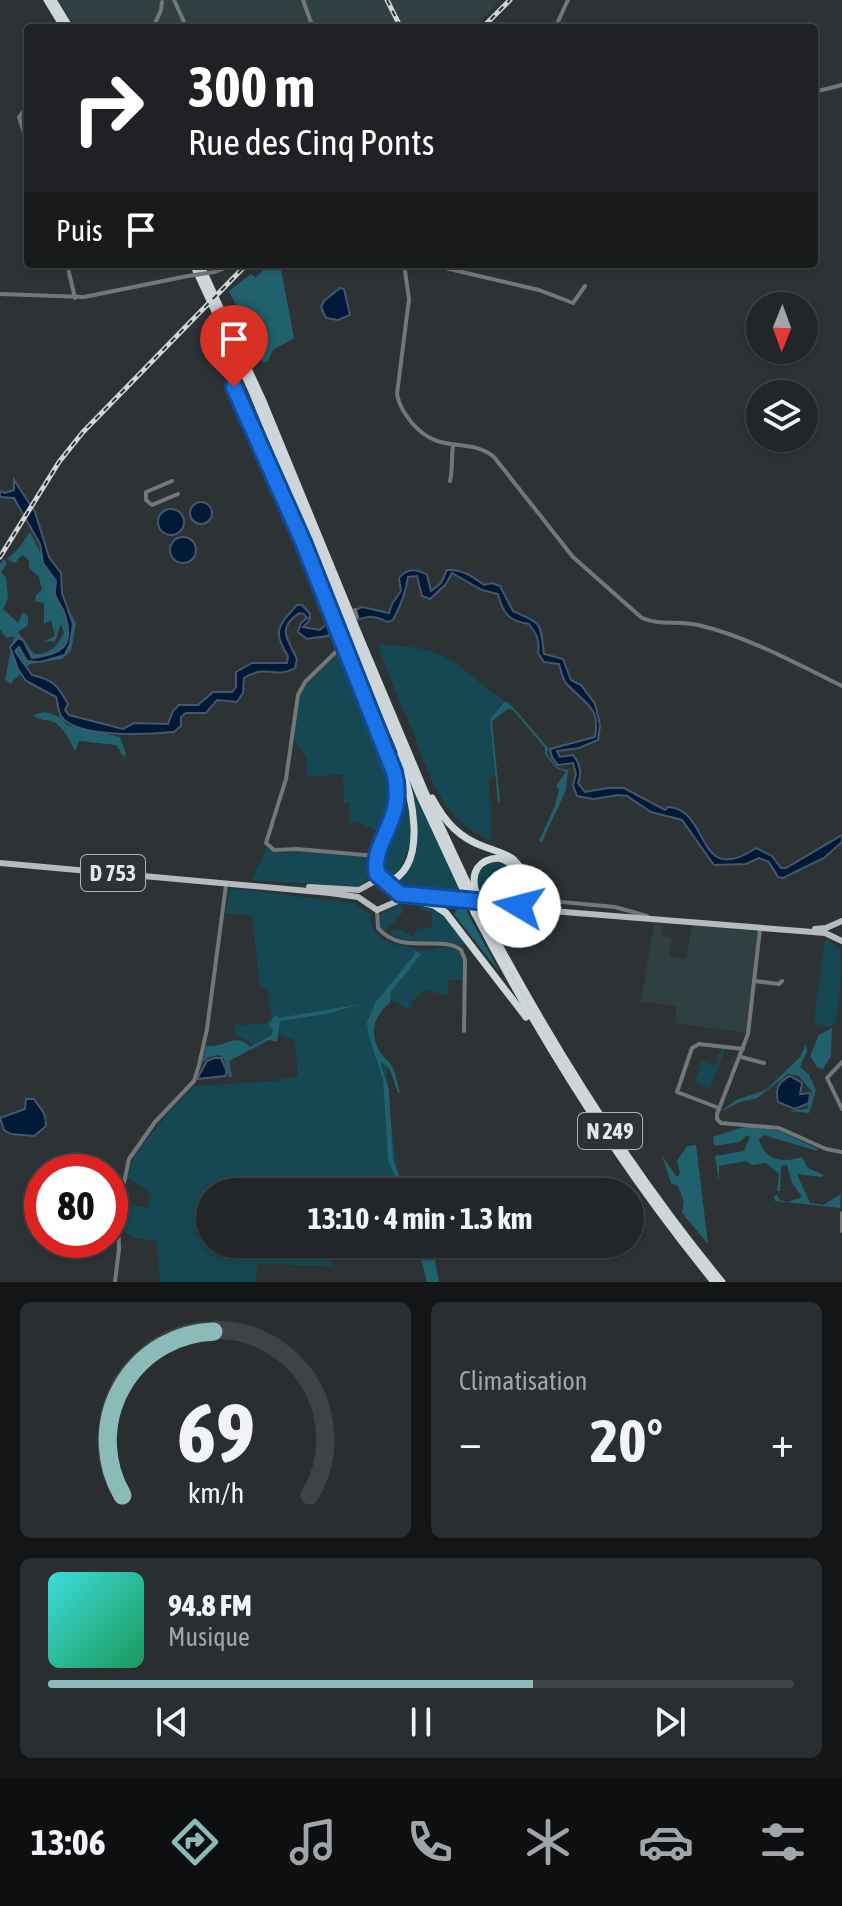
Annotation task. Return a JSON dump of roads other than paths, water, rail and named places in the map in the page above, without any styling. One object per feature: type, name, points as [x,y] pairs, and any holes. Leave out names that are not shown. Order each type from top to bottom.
[{"type":"highway","points":[[50,0],[66,24]]},
{"type":"highway","name":"N 249","points":[[195,268],[251,389],[470,891]]},
{"type":"highway","name":"N 249","points":[[202,268],[263,401],[390,727],[481,914],[557,1061],[636,1179],[714,1282]]},
{"type":"highway","name":"N 249","points":[[384,881],[396,878],[406,866],[413,849],[414,835],[410,794],[390,727]]},
{"type":"highway","name":"N 249","points":[[405,747],[409,749],[449,825],[472,842],[511,858],[520,868],[527,888],[536,899],[558,908]]},
{"type":"highway","points":[[470,891],[477,867],[487,859],[504,859],[513,867],[517,882],[512,893],[502,900],[483,901]]},
{"type":"highway","points":[[498,907],[521,905],[525,901],[527,888]]},
{"type":"highway","name":"N 249","points":[[418,901],[434,905],[446,913],[507,990],[557,1061]]},
{"type":"highway","name":"N 249","points":[[481,914],[544,1026],[597,1111],[659,1201],[722,1282]]},
{"type":"main road","name":"D 753","points":[[0,863],[255,885],[352,896],[364,901]]},
{"type":"main road","points":[[646,918],[618,911],[405,895],[393,891],[384,881],[373,881],[365,887],[364,901],[377,910],[400,900],[418,901],[760,927],[833,935],[841,942]]},
{"type":"main road","name":"D 753","points":[[255,885],[353,890],[365,887]]},
{"type":"main road","points":[[391,903],[393,891]]},
{"type":"main road","points":[[580,914],[618,911]]},
{"type":"main road","points":[[789,930],[839,921]]},
{"type":"main road","points":[[833,935],[839,921]]},
{"type":"street","points":[[155,24],[165,3],[174,0],[185,24]]},
{"type":"street","points":[[303,0],[312,24]]},
{"type":"street","points":[[557,24],[568,0]]},
{"type":"street","points":[[165,3],[177,9]]},
{"type":"street","points":[[818,91],[842,85]]},
{"type":"street","points":[[24,111],[19,117],[24,133]]},
{"type":"street","points":[[68,268],[75,298]]},
{"type":"street","points":[[0,294],[75,298],[225,268]]},
{"type":"street","points":[[405,268],[409,299],[397,387],[399,403],[424,434],[437,442],[480,449],[494,457],[573,557],[642,618],[657,623],[699,625],[740,638],[842,686]]},
{"type":"street","points":[[445,268],[539,290],[573,303],[585,286]]},
{"type":"street","points":[[234,387],[299,532],[397,783],[395,816],[377,857],[373,881]]},
{"type":"street","points":[[450,481],[453,446]]},
{"type":"street","points":[[172,481],[146,492],[146,500],[152,505],[178,494]]},
{"type":"street","points":[[329,610],[349,617],[339,634]]},
{"type":"street","points":[[343,645],[305,682],[298,695],[286,779],[266,843],[274,850],[297,849],[377,857]]},
{"type":"street","points":[[376,869],[384,881]]},
{"type":"street","points":[[115,1282],[118,1211],[129,1159],[155,1122],[194,1081],[199,1065],[207,1029],[226,882]]},
{"type":"street","points":[[551,901],[661,919]]},
{"type":"street","points":[[377,910],[378,928],[389,938],[421,945],[451,944],[461,950],[465,960],[464,1031]]},
{"type":"street","points":[[760,927],[746,1041],[716,1117],[721,1123],[779,1128],[826,1149],[842,1152]]},
{"type":"street","points":[[755,981],[779,984],[782,981]]},
{"type":"street","points":[[719,1108],[677,1092],[692,1048],[699,1044],[743,1049]]},
{"type":"street","points":[[741,1057],[764,1063]]},
{"type":"street","points":[[842,1062],[827,1078],[842,1109]]},
{"type":"street","points":[[842,1213],[842,1231]]},
{"type":"railway","points":[[387,0],[399,24]]},
{"type":"railway","points":[[486,24],[510,0]]},
{"type":"railway","points":[[0,557],[59,462],[83,432],[243,268]]}]
